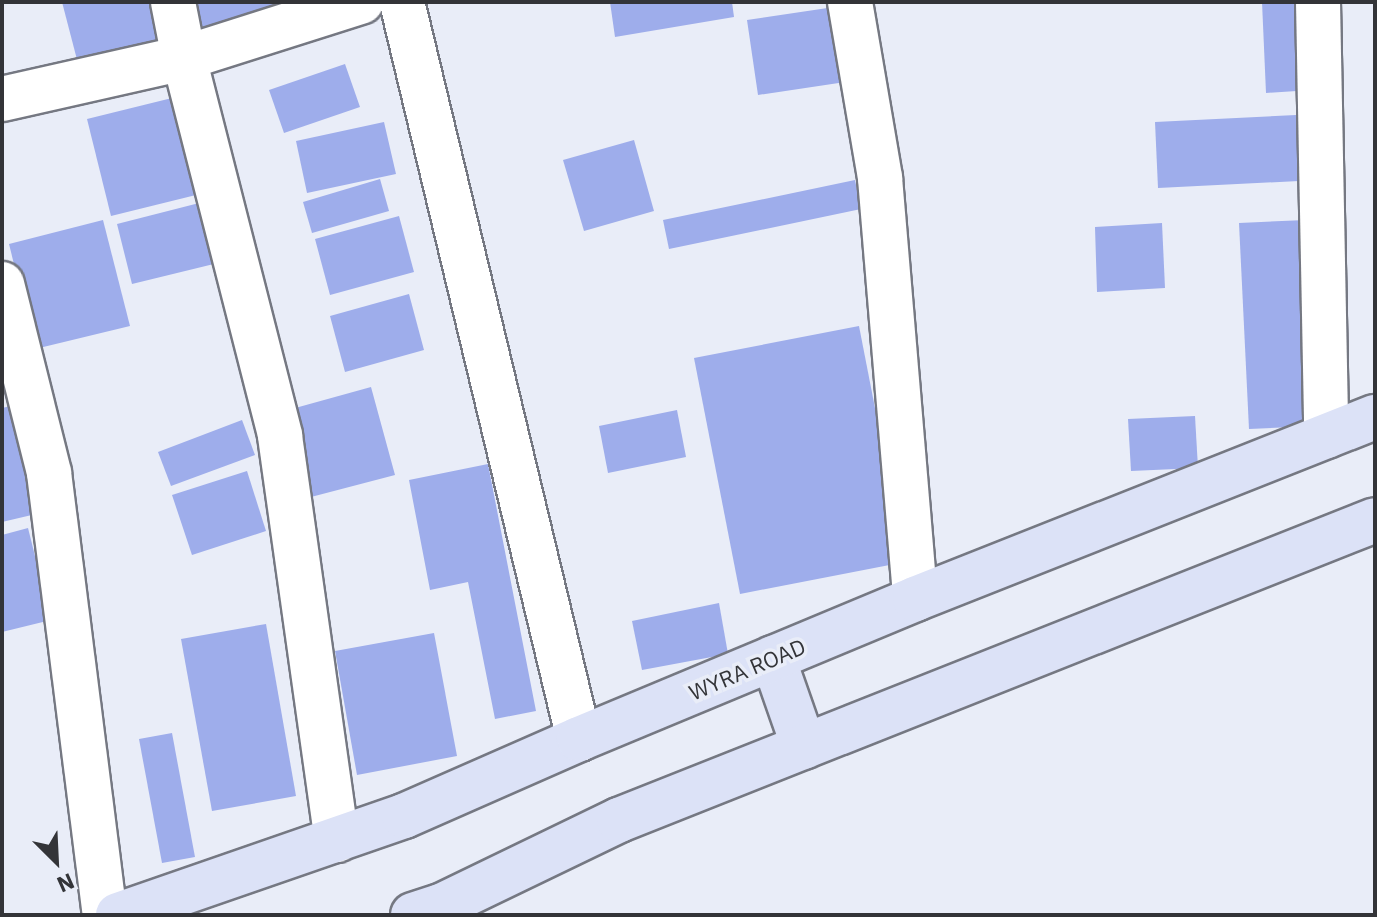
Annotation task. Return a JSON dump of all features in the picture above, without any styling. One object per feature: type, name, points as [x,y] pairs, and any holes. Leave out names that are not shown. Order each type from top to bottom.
[{"type":"main road","name":"WYRA ROAD","points":[[118,915],[404,816],[579,739],[915,599],[1375,417]]},
{"type":"main road","points":[[433,912],[619,820],[1375,520]]},
{"type":"main road","points":[[773,658],[804,747]]},
{"type":"street","points":[[173,2],[184,58],[280,436],[337,840]]},
{"type":"street","points":[[2,99],[184,58],[361,2]]},
{"type":"street","points":[[402,2],[579,739]]},
{"type":"street","points":[[850,2],[880,178],[915,599]]},
{"type":"street","points":[[1318,2],[1326,436]]},
{"type":"street","points":[[2,284],[49,473],[105,915]]},
{"type":"building","points":[[62,2],[156,2],[169,53],[81,75]]},
{"type":"building","points":[[190,2],[283,2],[285,15],[197,34]]},
{"type":"building","points":[[610,2],[732,2],[734,17],[615,37]]},
{"type":"building","points":[[1262,2],[1308,2],[1312,90],[1266,93]]},
{"type":"building","points":[[841,6],[852,81],[758,95],[747,20]]},
{"type":"building","points":[[345,64],[360,107],[284,133],[269,90]]},
{"type":"building","points":[[172,98],[196,195],[111,216],[87,119]]},
{"type":"building","points":[[1296,115],[1299,181],[1158,188],[1155,122]]},
{"type":"building","points":[[384,122],[396,174],[307,193],[296,141]]},
{"type":"building","points":[[634,140],[654,211],[584,231],[563,160]]},
{"type":"building","points":[[380,179],[389,211],[312,233],[303,202]]},
{"type":"building","points":[[855,180],[861,209],[669,249],[663,220]]},
{"type":"building","points":[[207,201],[222,262],[132,284],[117,224]]},
{"type":"building","points":[[399,216],[414,272],[330,295],[315,239]]},
{"type":"building","points":[[103,220],[130,326],[35,349],[9,244]]},
{"type":"building","points":[[1306,220],[1315,426],[1249,429],[1239,223]]},
{"type":"building","points":[[1162,223],[1165,288],[1097,292],[1095,227]]},
{"type":"building","points":[[409,294],[424,350],[345,372],[330,316]]},
{"type":"building","points":[[859,326],[905,562],[740,594],[694,358]]},
{"type":"building","points":[[371,387],[395,475],[311,497],[288,410]]},
{"type":"building","points":[[11,406],[36,514],[2,522],[2,408]]},
{"type":"building","points":[[677,410],[686,457],[608,473],[599,426]]},
{"type":"building","points":[[1195,416],[1198,468],[1131,471],[1128,419]]},
{"type":"building","points":[[242,420],[255,455],[171,486],[158,452]]},
{"type":"building","points":[[488,464],[536,711],[495,719],[468,582],[430,590],[409,480]]},
{"type":"building","points":[[247,471],[266,531],[192,555],[172,495]]},
{"type":"building","points":[[28,528],[51,620],[2,632],[2,535]]},
{"type":"building","points":[[719,603],[728,654],[642,670],[632,621]]},
{"type":"building","points":[[266,624],[296,796],[212,811],[181,639]]},
{"type":"building","points":[[434,633],[457,756],[357,775],[335,651]]},
{"type":"building","points":[[172,733],[195,857],[162,863],[139,739]]}]
